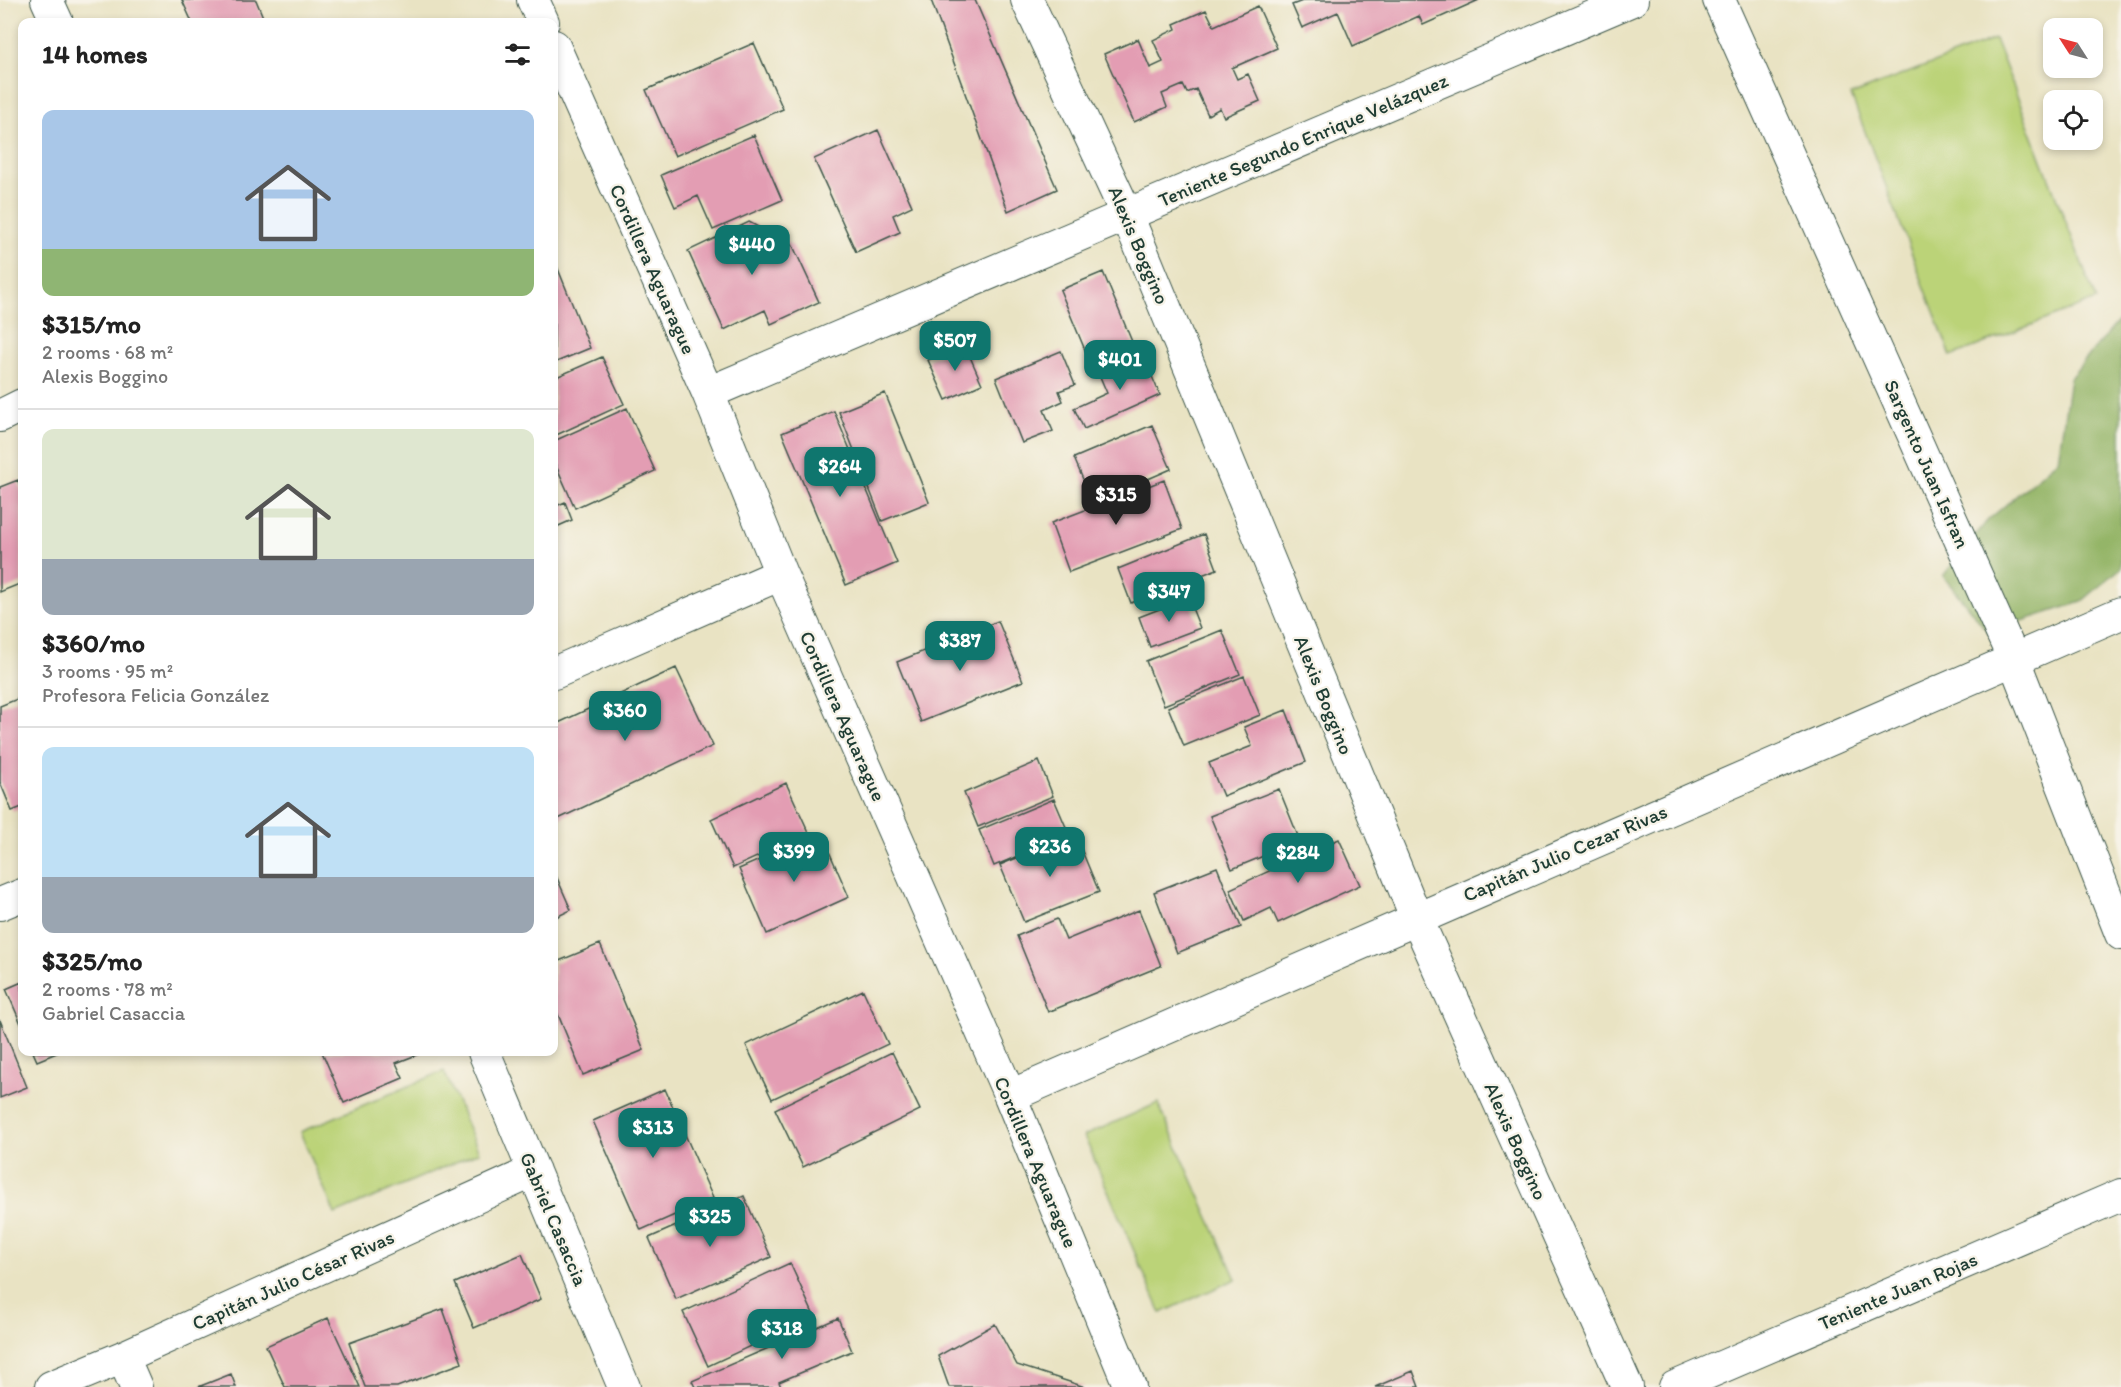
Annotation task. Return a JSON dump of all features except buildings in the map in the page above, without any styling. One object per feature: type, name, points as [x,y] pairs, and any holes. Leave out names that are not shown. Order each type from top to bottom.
[{"type":"street","points":[[47,0],[55,18]]},
{"type":"street","points":[[533,0],[541,18]]},
{"type":"street","name":"Alexis Boggino","points":[[1027,0],[1127,215],[1416,917],[1627,1387]]},
{"type":"street","name":"Teniente Segundo Enrique Velázquez","points":[[708,393],[1632,0]]},
{"type":"street","name":"Sargento Juan Isfran","points":[[1719,0],[2014,660],[2121,934]]},
{"type":"street","name":"Cordillera Aguarague","points":[[558,55],[708,393],[781,574],[1010,1096],[1130,1387]]},
{"type":"street","points":[[0,416],[18,407]]},
{"type":"street","points":[[558,671],[781,574]]},
{"type":"street","name":"Capitán Julio Cezar Rivas","points":[[1010,1096],[1416,917],[2121,613]]},
{"type":"street","points":[[0,904],[18,897]]},
{"type":"street","name":"Gabriel Casaccia","points":[[486,1056],[624,1387]]},
{"type":"street","name":"Capitán Julio César Rivas","points":[[51,1387],[123,1357],[534,1171]]},
{"type":"street","name":"Teniente Juan Rojas","points":[[1675,1387],[2121,1194]]},
{"type":"street","points":[[123,1357],[136,1387]]},
{"type":"green space","points":[[1995,39],[2096,300],[1951,356],[1851,95]]},
{"type":"green space","points":[[2121,318],[2121,568],[2081,602],[1988,632],[1943,576],[1987,521],[2058,460],[2070,378]]},
{"type":"green space","points":[[444,1071],[479,1152],[335,1214],[300,1132]]},
{"type":"green space","points":[[1158,1103],[1236,1279],[1161,1313],[1084,1136]]}]
